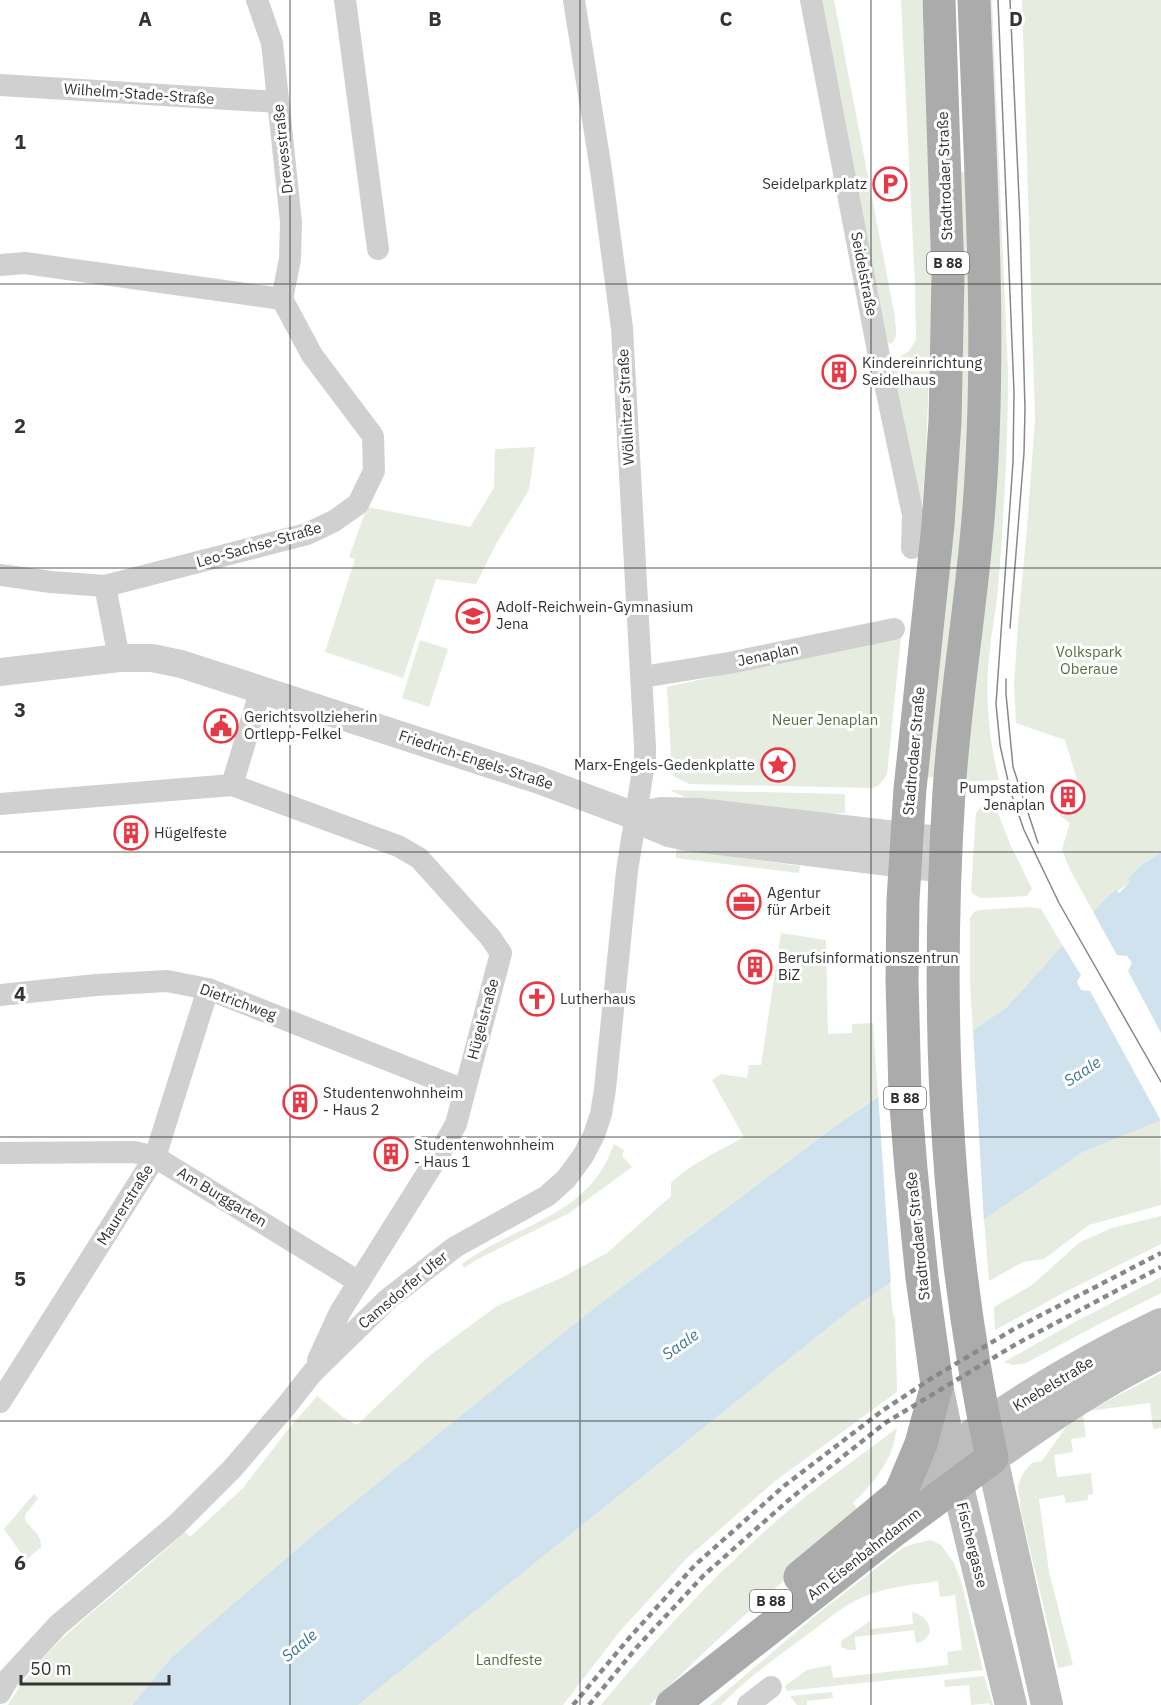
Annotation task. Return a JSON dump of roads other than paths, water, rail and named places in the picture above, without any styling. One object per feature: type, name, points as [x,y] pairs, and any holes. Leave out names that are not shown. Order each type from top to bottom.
[{"type":"main road","name":"Stadtrodaer Straße","points":[[900,1494],[921,1444],[937,1385],[922,1278],[905,1094],[902,934],[911,775],[938,525],[945,421],[948,276],[939,0]]},
{"type":"main road","name":"B 88","points":[[974,0],[983,274],[984,399],[979,506],[949,790],[943,1006],[949,1142],[960,1256],[969,1331],[992,1458]]},
{"type":"main road","name":"Knebelstraße","points":[[953,1468],[986,1426],[1045,1386],[1161,1324]]},
{"type":"main road","name":"Knebelstraße","points":[[992,1458],[1090,1391],[1161,1353]]},
{"type":"main road","name":"Fischergasse","points":[[937,1385],[953,1468],[1011,1705]]},
{"type":"main road","name":"Am Eisenbahndamm","points":[[676,1701],[739,1629],[900,1494],[953,1468],[992,1458]]},
{"type":"main road","points":[[992,1458],[1047,1705]]},
{"type":"main road","name":"Am Eisenbahndamm","points":[[676,1701],[953,1468]]},
{"type":"street","name":"Drevesstraße","points":[[257,0],[272,43],[291,222],[290,259],[282,299]]},
{"type":"street","points":[[345,0],[378,249]]},
{"type":"street","name":"Wöllnitzer Straße","points":[[574,0],[601,170],[622,328],[645,757],[635,816]]},
{"type":"street","name":"Seidelstraße","points":[[811,0],[878,351],[913,515],[912,548]]},
{"type":"street","name":"Wilhelm-Stade-Straße","points":[[0,85],[278,102]]},
{"type":"street","points":[[0,265],[25,263],[282,299]]},
{"type":"street","name":"Leo-Sachse-Straße","points":[[0,575],[105,586],[307,534],[334,521],[358,504],[374,471],[373,436],[312,355],[282,299]]},
{"type":"street","points":[[105,586],[119,658]]},
{"type":"street","name":"Jenaplan","points":[[642,677],[729,663],[894,629]]},
{"type":"street","name":"Friedrich-Engels-Straße","points":[[0,672],[119,658],[152,658],[181,664],[550,784],[635,816]]},
{"type":"street","points":[[232,785],[261,689]]},
{"type":"street","name":"Hügelstraße","points":[[0,804],[232,785],[398,846],[419,858],[490,937],[501,953],[456,1124],[340,1312],[313,1372]]},
{"type":"street","points":[[635,816],[661,811],[682,811],[946,855]]},
{"type":"street","name":"Camsdorfer Ufer","points":[[4,1686],[58,1625],[168,1532],[200,1501],[232,1468],[313,1372],[388,1299],[455,1247],[547,1196],[566,1179],[583,1156],[594,1135],[601,1114],[635,816]]},
{"type":"street","name":"Dietrichweg","points":[[0,995],[96,985],[167,981],[208,989],[464,1090]]},
{"type":"street","name":"Maurerstraße","points":[[0,1402],[155,1157],[208,989]]},
{"type":"street","name":"Am Burggarten","points":[[0,1153],[134,1152],[155,1157],[359,1282]]},
{"type":"street","points":[[0,1658],[4,1686]]},
{"type":"street","points":[[748,1705],[771,1687]]},
{"type":"water","name":"Saale","points":[[1161,852],[1161,1120],[1083,1152],[849,1311],[358,1705],[132,1705],[171,1658],[310,1538],[593,1309],[834,1127],[1006,1008],[1104,900],[1116,890],[1119,893],[1130,882],[1128,879],[1140,866]]},
{"type":"tram line","points":[[998,0],[1014,392],[1013,462],[996,704],[1000,745],[1010,790],[1024,830],[1059,903],[1161,1082]]},
{"type":"tram line","points":[[1010,0],[1020,220],[1025,409],[1024,453],[1010,628]]},
{"type":"tram line","points":[[1006,679],[1013,767],[1038,843]]},
{"type":"railway","points":[[573,1705],[695,1565],[784,1486],[882,1411],[932,1378],[1014,1329],[1161,1253]]},
{"type":"railway","points":[[589,1705],[637,1647],[704,1575],[791,1498],[885,1423],[1018,1343],[1161,1267]]},
{"type":"place","name":"Seidelparkplatz","points":[[890,184]]},
{"type":"place","name":"Kindereinrichtung Seidelhaus","points":[[839,372]]},
{"type":"place","name":"Adolf-Reichwein-Gymnasium Jena","points":[[473,616]]},
{"type":"place","name":"Gerichtsvollzieherin Ortlepp-Felkel","points":[[221,726]]},
{"type":"place","name":"Marx-Engels-Gedenkplatte","points":[[778,765]]},
{"type":"place","name":"Pumpstation Jenaplan","points":[[1068,797]]},
{"type":"place","name":"Hügelfeste","points":[[131,833]]},
{"type":"place","name":"Agentur für Arbeit","points":[[744,902]]},
{"type":"place","name":"Berufsinformationszentrun BiZ","points":[[755,967]]},
{"type":"place","name":"Lutherhaus","points":[[537,999]]},
{"type":"place","name":"Studentenwohnheim - Haus 2","points":[[300,1102]]},
{"type":"place","name":"Studentenwohnheim - Haus 1","points":[[391,1154]]},
{"type":"park label","name":"Volkspark Oberaue","points":[[1089,660]]},
{"type":"park label","name":"Neuer Jenaplan","points":[[825,720]]},
{"type":"park label","name":"Landfeste","points":[[509,1660]]}]
